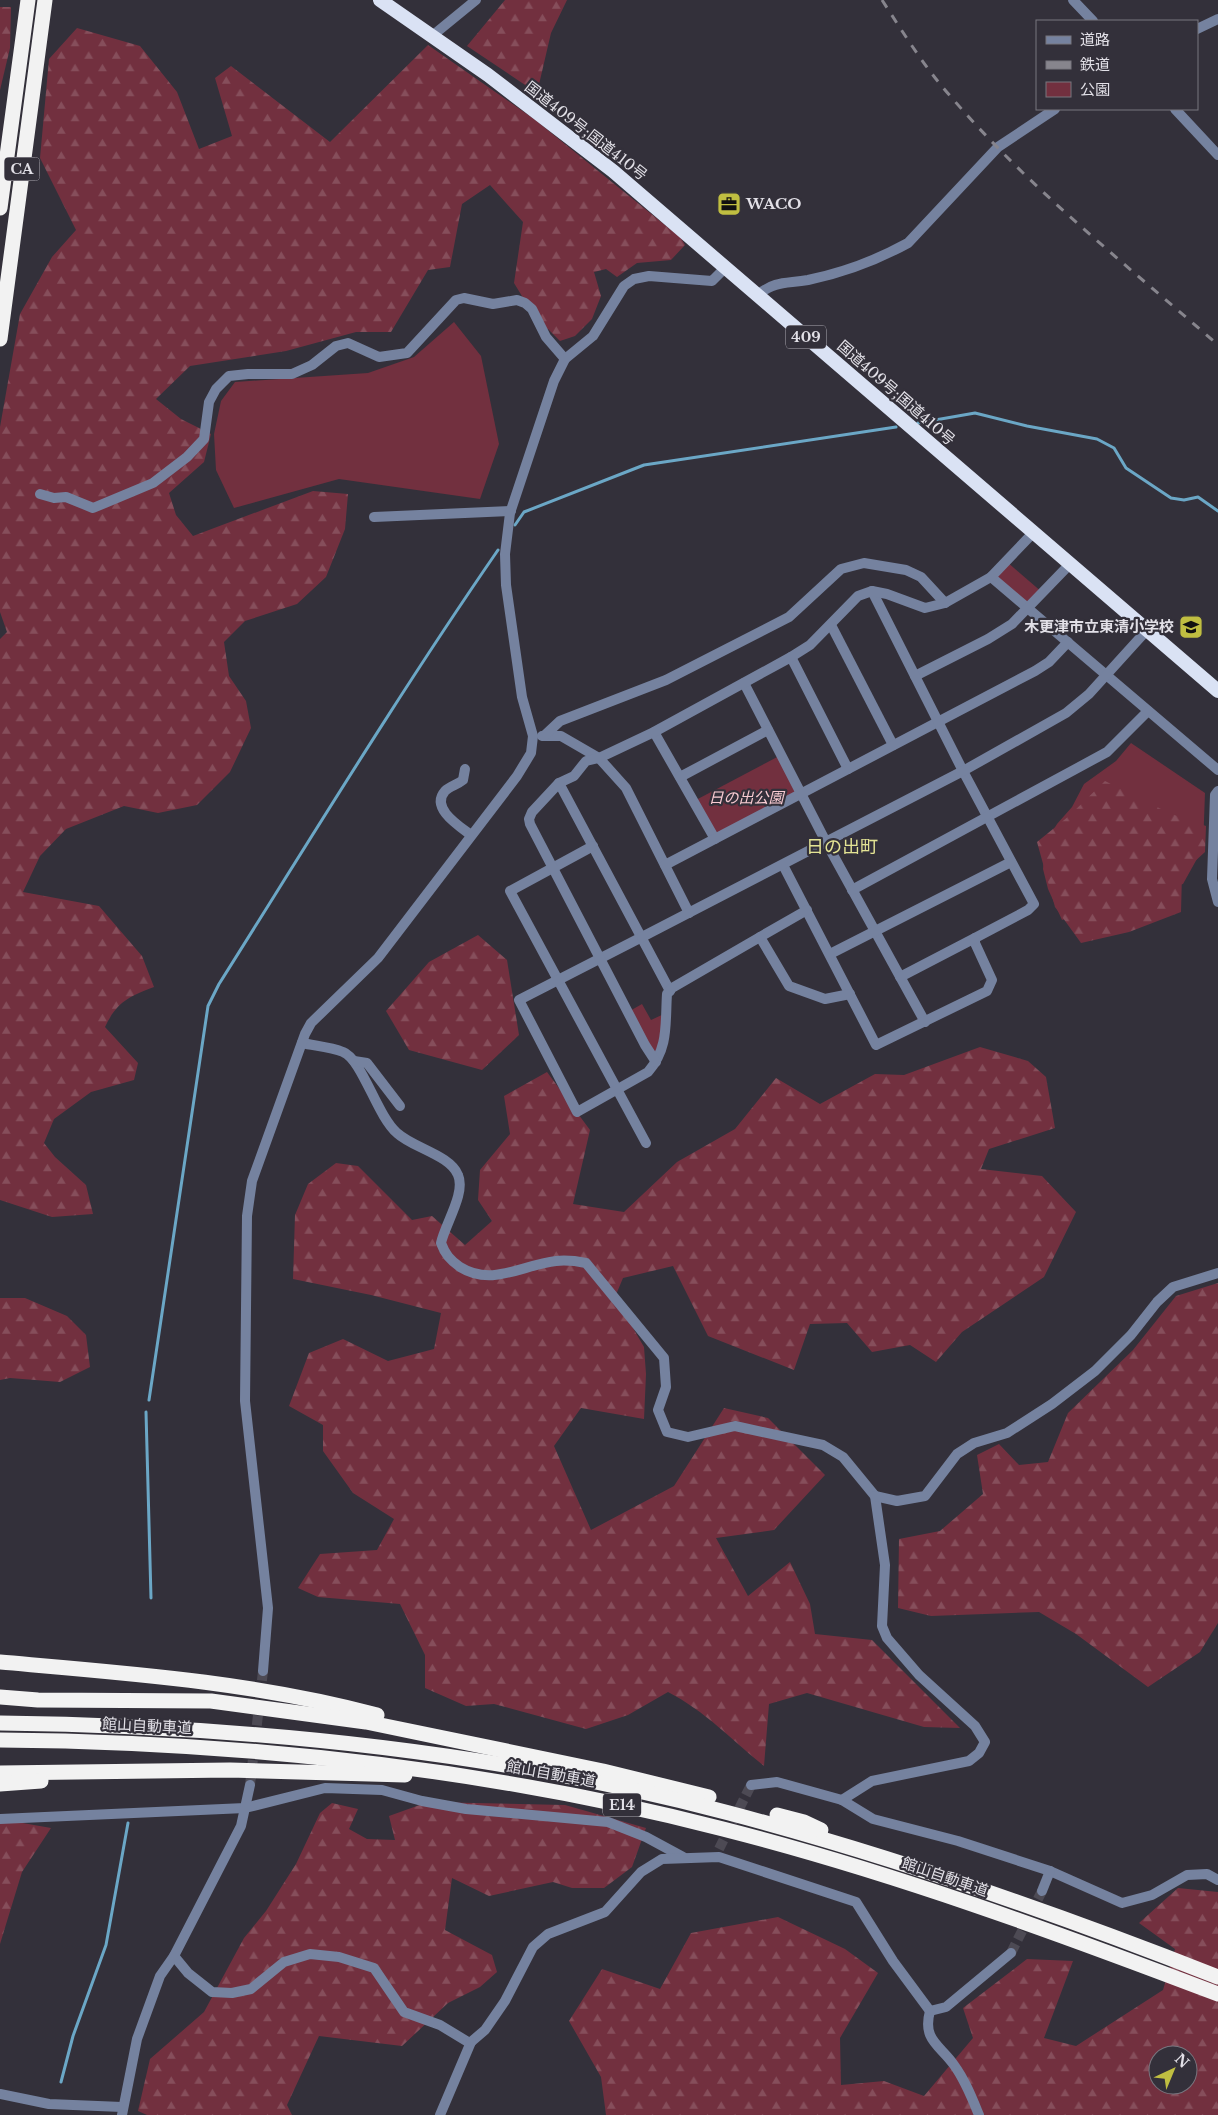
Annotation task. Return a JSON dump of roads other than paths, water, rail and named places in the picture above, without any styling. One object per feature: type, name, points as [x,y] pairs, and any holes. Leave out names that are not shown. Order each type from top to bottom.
[{"type":"highway","name":"CA","points":[[0,208],[28,0]]},
{"type":"highway","name":"CA","points":[[0,338],[45,0]]},
{"type":"highway","name":"国道409号;国道410号","points":[[380,0],[488,75],[613,171],[1033,534],[1218,691]]},
{"type":"highway","points":[[0,1662],[224,1684],[291,1694],[380,1716],[493,1749]]},
{"type":"highway","points":[[0,1697],[38,1700],[211,1701],[366,1722],[603,1770],[804,1822],[870,1852]]},
{"type":"highway","name":"館山自動車道","points":[[0,1723],[76,1724],[237,1732],[452,1757],[653,1795],[727,1812],[870,1852],[1096,1929],[1218,1977]]},
{"type":"highway","name":"館山自動車道","points":[[0,1740],[76,1741],[235,1748],[322,1757],[459,1775],[650,1812],[731,1831],[865,1869],[1081,1942],[1218,1994]]},
{"type":"highway","points":[[0,1773],[230,1770],[389,1775],[459,1775]]},
{"type":"highway","points":[[0,1784],[75,1778],[101,1771]]},
{"type":"street","points":[[432,36],[476,0]]},
{"type":"street","points":[[1073,0],[1092,20]]},
{"type":"street","points":[[1198,29],[1218,19]]},
{"type":"street","points":[[757,295],[775,284],[807,280],[853,267],[889,254],[908,243],[998,147],[1054,110]]},
{"type":"street","points":[[1176,110],[1218,155]]},
{"type":"street","points":[[539,736],[522,697],[506,585],[505,554],[511,511],[554,381],[565,359],[592,336],[617,294],[624,286],[634,280],[663,276],[712,281],[725,268]]},
{"type":"street","points":[[40,494],[54,498],[66,498],[93,508],[153,483],[187,457],[204,439],[209,402],[216,388],[229,376],[292,374],[312,365],[336,346],[348,343],[379,357],[407,353],[456,300],[464,298],[493,304],[517,300],[525,303],[532,309],[546,336],[565,359]]},
{"type":"street","points":[[374,517],[511,511]]},
{"type":"street","points":[[656,1062],[644,1044],[552,868],[529,819],[532,812],[559,783],[574,776],[586,761],[599,758],[654,732],[810,645],[858,596],[872,591],[887,594],[926,608],[945,603],[991,577],[1033,534]]},
{"type":"street","points":[[263,1672],[268,1608],[245,1401],[247,1216],[252,1181],[304,1034],[311,1023],[378,958],[526,763],[539,736],[560,721],[666,680],[789,617],[841,569],[864,563],[906,570],[920,577],[945,603]]},
{"type":"street","points":[[915,676],[988,639],[1012,624],[1070,564]]},
{"type":"street","points":[[991,577],[1218,770]]},
{"type":"street","points":[[872,591],[963,771],[1034,904],[1028,910],[900,977]]},
{"type":"street","points":[[831,625],[893,745]]},
{"type":"street","points":[[807,910],[682,981],[670,991],[667,994],[663,1049],[656,1062],[648,1072],[577,1112],[519,1000],[963,771],[1066,713],[1107,675],[1146,630]]},
{"type":"street","points":[[664,865],[1035,671],[1049,662],[1068,642]]},
{"type":"street","points":[[791,657],[848,769]]},
{"type":"street","points":[[744,683],[826,842],[925,1022]]},
{"type":"street","points":[[852,890],[1107,752],[1148,711]]},
{"type":"street","points":[[680,777],[768,730]]},
{"type":"street","points":[[654,732],[715,839]]},
{"type":"street","points":[[539,736],[561,736],[599,758],[626,788],[689,913]]},
{"type":"street","points":[[465,769],[463,780],[448,788],[442,795],[441,801],[450,819],[471,835]]},
{"type":"street","points":[[559,783],[670,991]]},
{"type":"street","points":[[1218,790],[1216,795],[1212,880],[1218,902]]},
{"type":"street","points":[[593,846],[510,891],[646,1143]]},
{"type":"street","points":[[830,954],[1012,862]]},
{"type":"street","points":[[783,865],[876,1045],[987,990],[992,984],[990,974],[975,943],[975,938]]},
{"type":"street","points":[[760,937],[789,986],[824,999],[850,994]]},
{"type":"street","points":[[302,1043],[345,1052],[354,1061],[386,1123],[405,1139],[444,1159],[454,1168],[459,1176],[460,1193],[444,1229],[441,1243],[451,1261],[469,1273],[487,1276],[507,1274],[554,1261],[574,1260],[586,1263],[664,1358],[666,1387],[658,1410],[667,1432],[688,1437],[735,1426],[823,1445],[843,1457],[875,1496],[885,1565],[882,1617],[887,1638],[919,1675],[975,1726],[986,1742],[969,1761],[872,1781],[842,1800]]},
{"type":"street","points":[[354,1061],[367,1063],[400,1106]]},
{"type":"street","points":[[875,1496],[897,1501],[925,1496],[956,1454],[974,1442],[1007,1433],[1052,1404],[1094,1371],[1131,1335],[1157,1302],[1173,1287],[1218,1272]]},
{"type":"street","points":[[751,1784],[777,1782],[842,1800],[873,1819],[958,1841],[1050,1871],[1122,1903],[1152,1895],[1187,1875],[1207,1874],[1218,1880]]},
{"type":"street","points":[[0,2094],[49,2104],[122,2111],[129,2070],[143,2021],[160,1976],[174,1956],[241,1826],[250,1785]]},
{"type":"street","points":[[0,1819],[245,1808],[325,1788],[382,1790],[422,1801],[466,1809],[608,1822],[646,1837],[684,1858]]},
{"type":"street","points":[[440,2115],[471,2042],[485,2030],[506,2001],[533,1947],[548,1934],[605,1912],[641,1872],[662,1859],[719,1853],[856,1902],[893,1962],[930,2011]]},
{"type":"street","points":[[1042,1891],[1050,1871]]},
{"type":"street","points":[[930,2011],[946,2006],[1011,1953]]},
{"type":"street","points":[[174,1956],[188,1973],[212,1992],[232,1993],[251,1990],[284,1962],[310,1954],[338,1957],[374,1968],[404,2012],[440,2026],[471,2042]]},
{"type":"street","points":[[930,2011],[927,2022],[930,2037],[954,2064],[970,2093],[979,2115]]},
{"type":"waterway","points":[[918,423],[975,413],[1027,426],[1097,439],[1114,448],[1126,468],[1171,498],[1184,500],[1198,497],[1218,511]]},
{"type":"waterway","points":[[515,525],[524,512],[644,465],[896,427]]},
{"type":"waterway","points":[[149,1400],[208,1006],[219,984],[356,766],[498,550]]},
{"type":"waterway","points":[[146,1412],[151,1598]]},
{"type":"waterway","points":[[61,2082],[73,2036],[106,1945],[128,1823]]},
{"type":"tunnel","points":[[250,1785],[263,1671]]},
{"type":"tunnel","points":[[719,1849],[751,1785]]},
{"type":"tunnel","points":[[1011,1953],[1042,1891]]},
{"type":"railway","points":[[882,0],[933,75],[982,132],[1047,196],[1218,345]]},
{"type":"place","name":"WACO","points":[[729,204]]},
{"type":"place","name":"木更津市立東清小学校","points":[[1191,627]]},
{"type":"district","name":"日の出町","points":[[842,847]]},
{"type":"park label","name":"日の出公園","points":[[746,798]]}]
